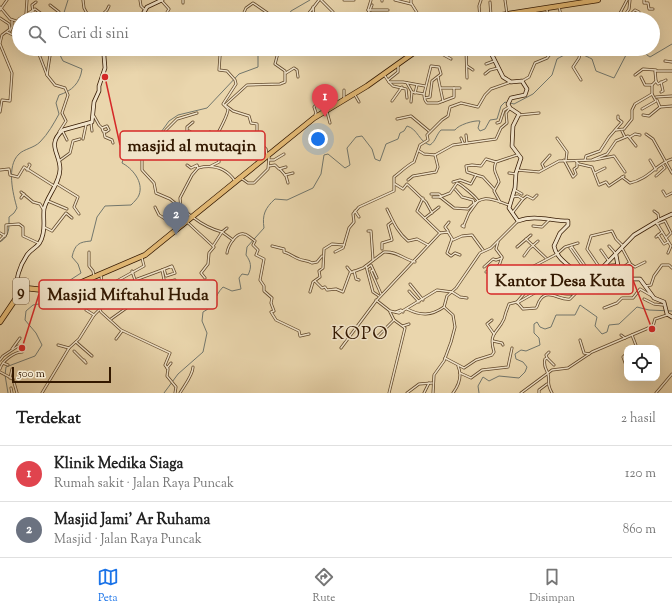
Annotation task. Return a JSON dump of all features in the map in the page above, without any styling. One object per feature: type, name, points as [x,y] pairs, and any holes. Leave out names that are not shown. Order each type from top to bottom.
[{"type":"highway","points":[[520,12],[559,6],[566,2],[598,0]]},
{"type":"highway","name":"9","points":[[0,321],[21,291],[29,287],[57,290],[65,289],[141,258],[268,157],[314,118],[355,93],[409,56]]},
{"type":"main road","points":[[145,10],[162,0]]},
{"type":"main road","points":[[21,291],[16,283],[22,263],[28,254],[40,244],[44,227],[44,211],[60,172],[59,161],[54,147],[61,132],[92,123],[94,102],[99,91],[99,86],[105,68],[104,56]]},
{"type":"main road","points":[[492,56],[503,77],[510,82],[522,81],[526,86],[525,94],[511,98],[509,105],[517,112],[519,116],[514,122],[512,128],[512,148],[521,158],[517,172],[515,190],[509,205],[512,212],[518,221],[528,218],[567,221],[569,223],[560,234],[554,246],[557,254],[577,273],[618,266]]},
{"type":"main road","points":[[602,268],[634,235],[672,214]]},
{"type":"main road","points":[[616,254],[618,266],[624,273],[629,278],[639,278],[652,296],[663,301],[666,311],[672,317]]},
{"type":"street","points":[[0,112],[2,100],[10,101],[12,78],[9,64],[0,44],[12,26],[12,21],[0,8],[7,0]]},
{"type":"street","points":[[26,12],[27,0]]},
{"type":"street","points":[[83,0],[86,12]]},
{"type":"street","points":[[140,0],[141,5],[145,10]]},
{"type":"street","points":[[162,0],[169,9],[167,12]]},
{"type":"street","points":[[310,12],[320,0],[333,12]]},
{"type":"street","points":[[344,0],[354,0]]},
{"type":"street","points":[[369,10],[370,0]]},
{"type":"street","points":[[395,0],[411,4]]},
{"type":"street","points":[[411,0],[411,4],[417,12]]},
{"type":"street","points":[[479,12],[481,0]]},
{"type":"street","points":[[505,0],[507,12]]},
{"type":"street","points":[[628,12],[629,0]]},
{"type":"street","points":[[621,12],[629,0]]},
{"type":"street","points":[[644,0],[644,3],[648,3],[649,9],[653,9]]},
{"type":"street","points":[[33,10],[32,4],[36,2]]},
{"type":"street","points":[[490,2],[493,12]]},
{"type":"street","points":[[244,12],[246,8],[253,3],[267,12]]},
{"type":"street","points":[[50,5],[59,12]]},
{"type":"street","points":[[369,10],[372,5]]},
{"type":"street","points":[[105,12],[109,6]]},
{"type":"street","points":[[559,6],[560,12]]},
{"type":"street","points":[[313,7],[313,12]]},
{"type":"street","points":[[546,8],[547,12]]},
{"type":"street","points":[[30,12],[33,10],[40,12]]},
{"type":"street","points":[[369,10],[388,10]]},
{"type":"street","points":[[0,18],[9,24],[10,31]]},
{"type":"street","points":[[6,33],[12,35]]},
{"type":"street","points":[[39,56],[53,84],[65,88],[68,94],[62,113],[66,121],[59,132],[61,132],[67,140]]},
{"type":"street","points":[[47,74],[51,56]]},
{"type":"street","points":[[208,150],[209,145],[228,115],[228,109],[223,104],[236,85],[235,80],[227,71],[219,69],[220,56]]},
{"type":"street","points":[[225,106],[246,85],[282,84],[285,82],[286,73],[283,68],[276,65],[278,56]]},
{"type":"street","points":[[446,56],[451,59]]},
{"type":"street","points":[[466,56],[467,78]]},
{"type":"street","points":[[522,81],[529,76],[535,63],[548,56]]},
{"type":"street","points":[[579,56],[573,67],[580,80]]},
{"type":"street","points":[[486,64],[494,61]]},
{"type":"street","points":[[665,61],[672,62]]},
{"type":"street","points":[[389,81],[398,72],[398,64]]},
{"type":"street","points":[[467,66],[473,70]]},
{"type":"street","points":[[425,98],[429,98],[431,82],[441,74],[440,68],[431,67],[424,94],[425,98],[428,104],[454,97],[454,88]]},
{"type":"street","points":[[286,73],[294,68],[297,70],[298,77]]},
{"type":"street","points":[[485,74],[490,70],[498,68]]},
{"type":"street","points":[[634,75],[643,69],[672,71]]},
{"type":"street","points":[[656,70],[654,73],[656,81]]},
{"type":"street","points":[[384,74],[393,86],[402,87],[407,90],[407,98]]},
{"type":"street","points":[[438,77],[443,101]]},
{"type":"street","points":[[641,77],[645,85],[652,85],[656,81]]},
{"type":"street","points":[[656,81],[658,84],[666,80]]},
{"type":"street","points":[[389,81],[407,82],[426,86]]},
{"type":"street","points":[[407,82],[412,92],[411,102]]},
{"type":"street","points":[[335,252],[343,248],[349,228],[354,223],[353,215],[356,211],[367,203],[394,191],[394,177],[404,167],[414,162],[423,143],[428,140],[427,135],[448,116],[450,107],[461,103],[473,107],[479,106],[488,91],[510,82]]},
{"type":"street","points":[[661,82],[663,91],[661,92]]},
{"type":"street","points":[[415,93],[417,85]]},
{"type":"street","points":[[652,85],[652,94],[660,107]]},
{"type":"street","points":[[392,101],[402,87]]},
{"type":"street","points":[[441,88],[460,88]]},
{"type":"street","points":[[344,90],[344,99]]},
{"type":"street","points":[[412,92],[424,94]]},
{"type":"street","points":[[355,93],[359,102]]},
{"type":"street","points":[[616,130],[622,130],[632,119],[632,110],[635,104],[652,94]]},
{"type":"street","points":[[642,109],[656,99],[672,96]]},
{"type":"street","points":[[314,118],[316,113],[314,108],[317,104]]},
{"type":"street","points":[[497,123],[500,122],[504,110],[509,105]]},
{"type":"street","points":[[419,151],[424,154],[435,155],[450,146],[496,139],[501,128],[508,123],[506,113],[509,105]]},
{"type":"street","points":[[225,106],[233,111],[248,116],[251,122],[257,124],[257,140],[266,149],[268,157],[268,169],[253,184],[248,184],[241,178]]},
{"type":"street","points":[[643,115],[649,116],[660,107],[672,106]]},
{"type":"street","points":[[326,110],[330,123]]},
{"type":"street","points":[[197,113],[177,119],[166,130],[154,147],[144,152],[142,156],[142,171],[154,184],[156,193],[170,199],[205,226],[222,232],[233,240]]},
{"type":"street","points":[[519,116],[539,113]]},
{"type":"street","points":[[93,116],[102,128],[105,137],[112,140],[113,143]]},
{"type":"street","points":[[397,119],[412,116],[430,131]]},
{"type":"street","points":[[618,116],[621,123]]},
{"type":"street","points":[[585,160],[586,156],[600,151],[610,136],[621,123],[625,121]]},
{"type":"street","points":[[154,147],[159,149],[168,148],[175,143],[179,144],[186,136],[187,127],[193,122]]},
{"type":"street","points":[[92,123],[92,131]]},
{"type":"street","points":[[83,139],[86,125]]},
{"type":"street","points":[[102,128],[106,126],[109,128],[107,132],[104,132]]},
{"type":"street","points":[[622,130],[626,138]]},
{"type":"street","points":[[187,132],[190,131],[197,136],[219,161],[211,166],[198,168],[197,165],[191,168],[187,165]]},
{"type":"street","points":[[210,132],[216,135]]},
{"type":"street","points":[[592,160],[608,154],[616,141],[630,138],[635,134],[640,135]]},
{"type":"street","points":[[646,134],[653,139],[672,173]]},
{"type":"street","points":[[466,135],[467,143]]},
{"type":"street","points":[[186,136],[197,136]]},
{"type":"street","points":[[462,138],[463,143]]},
{"type":"street","points":[[557,138],[567,152],[565,160],[573,177],[576,174],[574,169],[577,167],[577,162]]},
{"type":"street","points":[[630,138],[636,146]]},
{"type":"street","points":[[59,161],[70,153],[73,140],[80,140]]},
{"type":"street","points":[[555,141],[560,142]]},
{"type":"street","points":[[198,143],[201,147]]},
{"type":"street","points":[[194,145],[206,148]]},
{"type":"street","points":[[196,153],[201,147]]},
{"type":"street","points":[[202,153],[206,148]]},
{"type":"street","points":[[268,157],[274,160],[284,154]]},
{"type":"street","points":[[500,202],[494,189],[483,177],[467,172],[465,169],[466,166],[481,166],[486,159],[496,162],[518,154]]},
{"type":"street","points":[[408,180],[413,176],[436,172],[438,166],[435,155]]},
{"type":"street","points":[[545,168],[542,164],[550,155]]},
{"type":"street","points":[[577,162],[614,156],[617,164],[625,172]]},
{"type":"street","points":[[509,172],[539,172],[565,160],[590,165],[595,173],[599,185],[606,182],[609,186],[623,176],[630,183],[638,181],[656,170],[666,161],[672,159]]},
{"type":"street","points":[[650,160],[656,170]]},
{"type":"street","points":[[494,189],[499,182],[494,170],[496,162]]},
{"type":"street","points":[[27,170],[30,165],[29,164]]},
{"type":"street","points":[[656,176],[665,168],[663,164]]},
{"type":"street","points":[[269,166],[275,165],[280,169],[286,175],[288,183]]},
{"type":"street","points":[[211,166],[225,171],[236,182]]},
{"type":"street","points":[[0,170],[9,169],[10,175],[19,177],[23,167],[55,184],[78,197],[74,207],[79,214]]},
{"type":"street","points":[[280,169],[286,167]]},
{"type":"street","points":[[181,208],[180,197],[192,174],[198,168]]},
{"type":"street","points":[[595,173],[605,168]]},
{"type":"street","points":[[286,175],[293,173]]},
{"type":"street","points":[[453,182],[460,180],[471,185],[476,175]]},
{"type":"street","points":[[432,197],[447,195],[456,183],[460,184],[468,192],[475,195],[478,202]]},
{"type":"street","points":[[395,184],[404,190],[407,184],[423,198],[432,213]]},
{"type":"street","points":[[453,189],[457,190],[462,197],[473,200],[474,203]]},
{"type":"street","points":[[515,190],[522,194]]},
{"type":"street","points":[[663,191],[666,196],[672,193]]},
{"type":"street","points":[[21,192],[34,202],[40,204],[44,211]]},
{"type":"street","points":[[431,194],[438,193],[455,208],[468,209],[474,203],[491,198],[509,205]]},
{"type":"street","points":[[21,198],[24,194]]},
{"type":"street","points":[[512,212],[527,196],[533,199],[537,194]]},
{"type":"street","points":[[512,197],[517,196],[523,200]]},
{"type":"street","points":[[423,198],[417,210],[440,233]]},
{"type":"street","points":[[48,201],[67,209]]},
{"type":"street","points":[[464,225],[468,214],[478,202]]},
{"type":"street","points":[[155,207],[159,215],[170,222],[176,231]]},
{"type":"street","points":[[425,218],[439,207]]},
{"type":"street","points":[[170,222],[173,213],[181,208]]},
{"type":"street","points":[[387,209],[397,230],[408,240],[417,239],[428,245]]},
{"type":"street","points":[[356,211],[359,217]]},
{"type":"street","points":[[654,211],[659,215],[657,222],[671,246],[668,253]]},
{"type":"street","points":[[44,227],[52,231],[66,213],[72,218]]},
{"type":"street","points":[[533,226],[542,228],[550,219]]},
{"type":"street","points":[[407,309],[427,315],[436,313],[444,307],[446,298],[483,250],[490,249],[518,221]]},
{"type":"street","points":[[657,222],[665,221],[671,233],[666,238]]},
{"type":"street","points":[[187,222],[213,246]]},
{"type":"street","points":[[382,249],[382,243],[392,240],[388,225],[393,222]]},
{"type":"street","points":[[449,222],[445,227],[452,239],[448,253],[451,256],[455,253],[460,255]]},
{"type":"street","points":[[0,240],[5,236],[6,225],[21,225],[23,236],[40,244]]},
{"type":"street","points":[[205,278],[200,273],[208,264],[213,246],[222,232],[227,228]]},
{"type":"street","points":[[368,231],[371,230],[372,233],[373,260]]},
{"type":"street","points":[[602,268],[587,249],[591,236],[612,231],[630,264],[635,267],[645,262]]},
{"type":"street","points":[[341,348],[380,295],[415,262],[428,245],[440,233],[448,232]]},
{"type":"street","points":[[662,232],[657,236],[664,244],[668,242]]},
{"type":"street","points":[[0,233],[5,236]]},
{"type":"street","points":[[228,253],[233,240],[244,234],[255,241],[253,245],[258,250],[256,255],[264,259],[260,280],[264,285],[264,291],[272,298],[271,303],[274,311],[271,312],[274,319],[299,331],[300,336],[309,334]]},
{"type":"street","points":[[452,239],[472,235],[483,250]]},
{"type":"street","points":[[518,247],[531,235]]},
{"type":"street","points":[[526,239],[546,258]]},
{"type":"street","points":[[524,256],[538,241]]},
{"type":"street","points":[[498,242],[496,250],[502,258]]},
{"type":"street","points":[[514,278],[524,276],[532,267],[546,258],[557,254],[566,246],[578,243]]},
{"type":"street","points":[[310,292],[315,281],[320,277],[319,271],[323,268],[322,256],[324,248],[330,244],[344,245]]},
{"type":"street","points":[[272,246],[284,249],[284,252],[292,253],[299,259],[306,259],[312,263],[317,262],[322,256]]},
{"type":"street","points":[[609,246],[616,254]]},
{"type":"street","points":[[578,258],[570,247],[588,272]]},
{"type":"street","points":[[601,250],[609,262]]},
{"type":"street","points":[[366,267],[386,251],[397,253],[404,259],[415,262]]},
{"type":"street","points":[[89,252],[89,266],[93,271],[94,277]]},
{"type":"street","points":[[106,287],[132,271],[144,266],[141,258]]},
{"type":"street","points":[[493,273],[502,258]]},
{"type":"street","points":[[484,267],[493,259],[496,260],[502,258]]},
{"type":"street","points":[[621,269],[630,264]]},
{"type":"street","points":[[315,281],[322,288],[325,286],[327,290],[336,289],[343,292],[351,272],[371,265],[377,278]]},
{"type":"street","points":[[499,265],[509,271],[510,276],[514,278],[518,290],[528,290],[517,302]]},
{"type":"street","points":[[643,285],[651,286],[654,276],[662,265],[669,265],[672,268]]},
{"type":"street","points":[[163,269],[166,276],[175,272],[172,266],[163,269],[135,280],[117,292],[106,295],[98,305],[100,310],[122,331],[170,353],[170,357],[165,362],[165,365],[167,368],[167,375],[176,387],[175,393]]},
{"type":"street","points":[[347,267],[351,272]]},
{"type":"street","points":[[366,267],[373,292],[380,295]]},
{"type":"street","points":[[163,269],[167,288]]},
{"type":"street","points":[[486,272],[490,269],[494,270]]},
{"type":"street","points":[[373,270],[371,271],[380,295]]},
{"type":"street","points":[[132,271],[135,280]]},
{"type":"street","points":[[354,271],[356,279],[360,280]]},
{"type":"street","points":[[445,358],[465,368],[475,360],[492,355],[494,352],[492,341],[494,334],[504,319],[509,304],[517,302],[552,283],[557,276],[577,273]]},
{"type":"street","points":[[610,285],[624,273]]},
{"type":"street","points":[[101,274],[102,283],[106,287],[106,295]]},
{"type":"street","points":[[166,282],[174,280]]},
{"type":"street","points":[[93,285],[102,283]]},
{"type":"street","points":[[517,302],[522,309],[529,310],[536,308],[544,296],[554,295],[560,299],[567,300],[577,293],[576,292],[569,296],[561,293],[552,283]]},
{"type":"street","points":[[410,284],[423,300]]},
{"type":"street","points":[[92,300],[98,290],[97,285]]},
{"type":"street","points":[[111,319],[139,300],[172,286]]},
{"type":"street","points":[[604,308],[617,303],[622,298],[632,298],[640,289],[652,296]]},
{"type":"street","points":[[98,290],[106,291]]},
{"type":"street","points":[[390,311],[403,312],[436,290],[452,292],[458,297],[467,298]]},
{"type":"street","points":[[409,291],[419,302]]},
{"type":"street","points":[[521,393],[554,369],[570,367],[590,354],[653,326],[655,319],[666,311],[644,299]]},
{"type":"street","points":[[376,300],[390,311],[394,320],[403,326],[405,330],[389,393]]},
{"type":"street","points":[[433,393],[432,383],[434,375],[445,358],[455,326],[453,315],[444,307]]},
{"type":"street","points":[[86,310],[94,315]]},
{"type":"street","points":[[43,392],[70,348],[76,342],[94,315],[100,310]]},
{"type":"street","points":[[378,336],[394,320]]},
{"type":"street","points":[[492,320],[487,324],[494,334]]},
{"type":"street","points":[[403,326],[409,324]]},
{"type":"street","points":[[116,339],[122,331]]},
{"type":"street","points":[[622,335],[625,338]]},
{"type":"street","points":[[632,335],[635,345]]},
{"type":"street","points":[[12,351],[20,338]]},
{"type":"street","points":[[580,340],[584,352],[590,354]]},
{"type":"street","points":[[492,341],[502,343],[503,345]]},
{"type":"street","points":[[76,342],[92,356]]},
{"type":"street","points":[[58,345],[70,348],[84,360]]},
{"type":"street","points":[[0,360],[3,356],[18,346]]},
{"type":"street","points":[[460,373],[471,378],[482,370],[508,367],[512,348]]},
{"type":"street","points":[[0,369],[3,363],[19,351],[22,352]]},
{"type":"street","points":[[549,352],[546,355],[547,358],[545,360],[544,367],[548,374],[547,384],[552,393]]},
{"type":"street","points":[[547,358],[554,365]]},
{"type":"street","points":[[3,363],[8,365]]},
{"type":"street","points":[[167,368],[171,363]]},
{"type":"street","points":[[453,393],[457,388],[460,373],[457,364]]},
{"type":"street","points":[[180,393],[185,387],[186,381],[192,372],[193,367]]},
{"type":"street","points":[[10,378],[12,369]]},
{"type":"street","points":[[0,372],[13,380],[17,393]]},
{"type":"street","points":[[656,393],[672,374]]},
{"type":"street","points":[[407,393],[416,385],[424,382],[432,383]]},
{"type":"street","points":[[424,393],[429,383]]},
{"type":"street","points":[[539,393],[539,390],[547,384]]},
{"type":"street","points":[[11,388],[12,393]]},
{"type":"waterway","points":[[64,12],[68,0]]},
{"type":"waterway","points":[[290,12],[310,0]]},
{"type":"waterway","points":[[660,51],[672,44]]},
{"type":"waterway","points":[[0,242],[6,237],[9,228],[9,217],[17,208],[12,180],[15,159],[21,152],[38,144],[46,136],[59,114],[56,103],[59,95],[75,86],[81,74],[82,69],[63,61],[60,56]]},
{"type":"waterway","points":[[64,286],[64,284],[81,273],[78,264],[72,257],[73,253],[78,244],[91,241],[97,217],[105,206],[131,205],[138,196],[140,190],[138,180],[130,168],[122,163],[125,153],[135,149],[151,146],[169,121],[178,115],[207,108],[239,74],[258,67],[258,56]]},
{"type":"waterway","points":[[510,103],[514,104],[533,94],[552,75],[557,59],[563,56]]},
{"type":"waterway","points":[[585,56],[592,59],[596,71],[614,78],[625,56]]},
{"type":"waterway","points":[[164,393],[178,374],[203,352],[207,333],[202,321],[203,312],[211,307],[223,287],[232,291],[241,289],[239,278],[242,274],[248,275],[250,269],[250,262],[246,255],[247,247],[264,228],[263,219],[269,206],[275,199],[287,200],[313,188],[321,174],[324,155],[328,154],[345,168],[350,165],[347,148],[356,137],[362,136],[372,149],[375,159],[380,161],[386,144],[398,139],[400,133],[404,131],[407,126],[414,130],[423,141],[430,145],[434,142],[441,130],[455,130],[470,122],[477,121],[480,121],[478,128],[480,131],[485,129],[490,120],[497,119],[501,106],[505,102],[507,103]]},
{"type":"waterway","points":[[8,393],[5,375],[6,367],[35,356],[42,345],[36,333],[25,320],[26,311],[33,305],[56,301],[63,295],[64,291]]},
{"type":"waterway","points":[[479,393],[478,386],[483,377],[489,381],[499,376],[519,378],[525,372],[527,367],[523,362],[516,359],[515,354],[521,350],[526,351],[540,345],[539,338],[534,333],[534,324],[537,322],[540,327],[545,329],[551,327],[556,315],[575,315],[580,305],[597,317],[595,326],[602,334],[607,332],[609,325],[619,324],[637,307],[649,310],[672,311]]},
{"type":"place","name":"masjid al mutaqin","points":[[105,77]]},
{"type":"place","name":"Klinik Medika Siaga","points":[[325,117]]},
{"type":"place","name":"Masjid Jami' Ar Ruhama","points":[[176,235]]},
{"type":"place","name":"Kantor Desa Kuta","points":[[652,329]]},
{"type":"place","name":"Masjid Miftahul Huda","points":[[22,348]]},
{"type":"district","name":"KOPO","points":[[360,333]]}]
